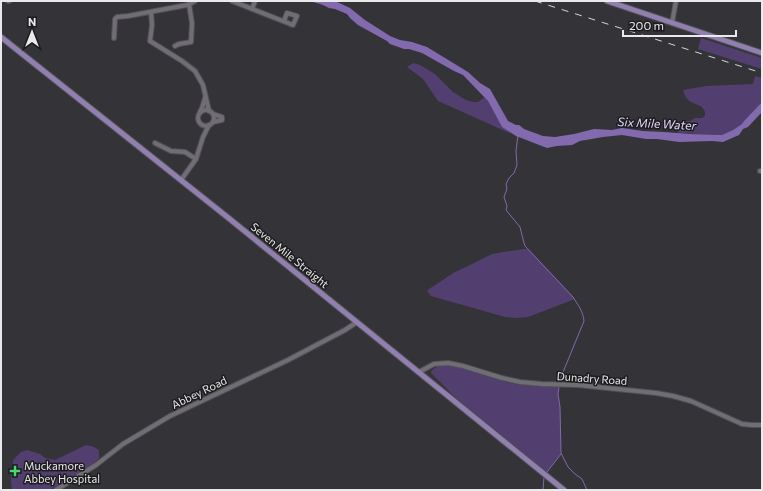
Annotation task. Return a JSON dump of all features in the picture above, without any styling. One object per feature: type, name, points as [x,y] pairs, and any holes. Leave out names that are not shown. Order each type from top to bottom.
[{"type":"main road","points":[[607,1],[762,53]]},
{"type":"main road","name":"Seven Mile Straight","points":[[1,37],[181,180],[564,490]]},
{"type":"street","points":[[170,1],[170,8]]},
{"type":"street","points":[[114,38],[116,17],[151,12],[189,4],[195,1]]},
{"type":"street","points":[[232,1],[284,21]]},
{"type":"street","points":[[252,9],[255,1]]},
{"type":"street","points":[[672,23],[676,1]]},
{"type":"street","points":[[175,46],[191,42],[192,21],[189,4]]},
{"type":"street","points":[[151,12],[152,22],[150,41],[194,70],[202,82],[214,119],[203,137],[192,167],[181,180]]},
{"type":"street","points":[[203,137],[198,116],[204,103],[205,94]]},
{"type":"street","points":[[199,123],[204,126],[222,120],[222,117],[204,110],[200,112]]},
{"type":"street","points":[[155,143],[171,151],[185,152],[196,159]]},
{"type":"street","name":"Abbey Road","points":[[56,490],[96,465],[123,444],[170,416],[288,360],[345,330],[357,322]]},
{"type":"street","name":"Dunadry Road","points":[[419,372],[434,364],[448,363],[472,368],[520,382],[562,384],[656,393],[691,401],[742,424],[762,425]]},
{"type":"shaded area","points":[[310,1],[335,1],[350,8],[365,20],[390,36],[427,47],[468,72],[480,83],[490,89],[508,121],[543,136],[555,137],[594,129],[612,130],[622,128],[643,131],[722,135],[742,124],[762,102],[762,112],[748,127],[743,129],[739,135],[723,142],[679,142],[622,135],[580,141],[572,145],[547,148],[516,136],[502,127],[488,101],[463,75],[422,53],[390,44],[358,25],[347,14]]},
{"type":"shaded area","points":[[701,38],[762,58],[762,69],[698,49]]},
{"type":"shaded area","points":[[413,63],[420,65],[435,74],[453,92],[466,100],[478,102],[485,97],[502,127],[514,135],[438,101],[423,79],[407,67]]},
{"type":"shaded area","points":[[755,76],[762,78],[762,102],[742,124],[722,135],[678,133],[678,129],[682,122],[705,116],[705,112],[702,107],[692,103],[686,97],[683,90],[706,86],[753,84]]},
{"type":"shaded area","points":[[528,249],[575,299],[528,317],[517,318],[505,317],[431,296],[427,291],[455,272],[492,254]]},
{"type":"shaded area","points":[[446,365],[469,370],[512,384],[559,387],[558,394],[560,407],[561,453],[547,472],[456,398],[431,373],[435,368]]},
{"type":"shaded area","points":[[86,445],[99,450],[99,458],[70,479],[49,490],[12,490],[11,479],[13,460],[21,452],[27,450],[40,454],[45,458],[55,460]]},
{"type":"waterway","points":[[518,135],[516,151],[517,165],[514,173],[506,184],[507,189],[504,197],[507,206],[506,210],[520,227],[525,246],[573,297],[583,314],[584,321],[559,382]]},
{"type":"waterway","points":[[559,387],[558,394],[560,407],[561,453],[568,467],[582,479],[587,490]]},
{"type":"waterway","points":[[547,472],[561,454]]},
{"type":"waterway","points":[[543,490],[544,477]]},
{"type":"railway","points":[[535,1],[762,73]]},
{"type":"place","name":"Muckamore Abbey Hospital","points":[[15,471]]},
{"type":"water label","name":"Six Mile Water","points":[[657,123]]}]
